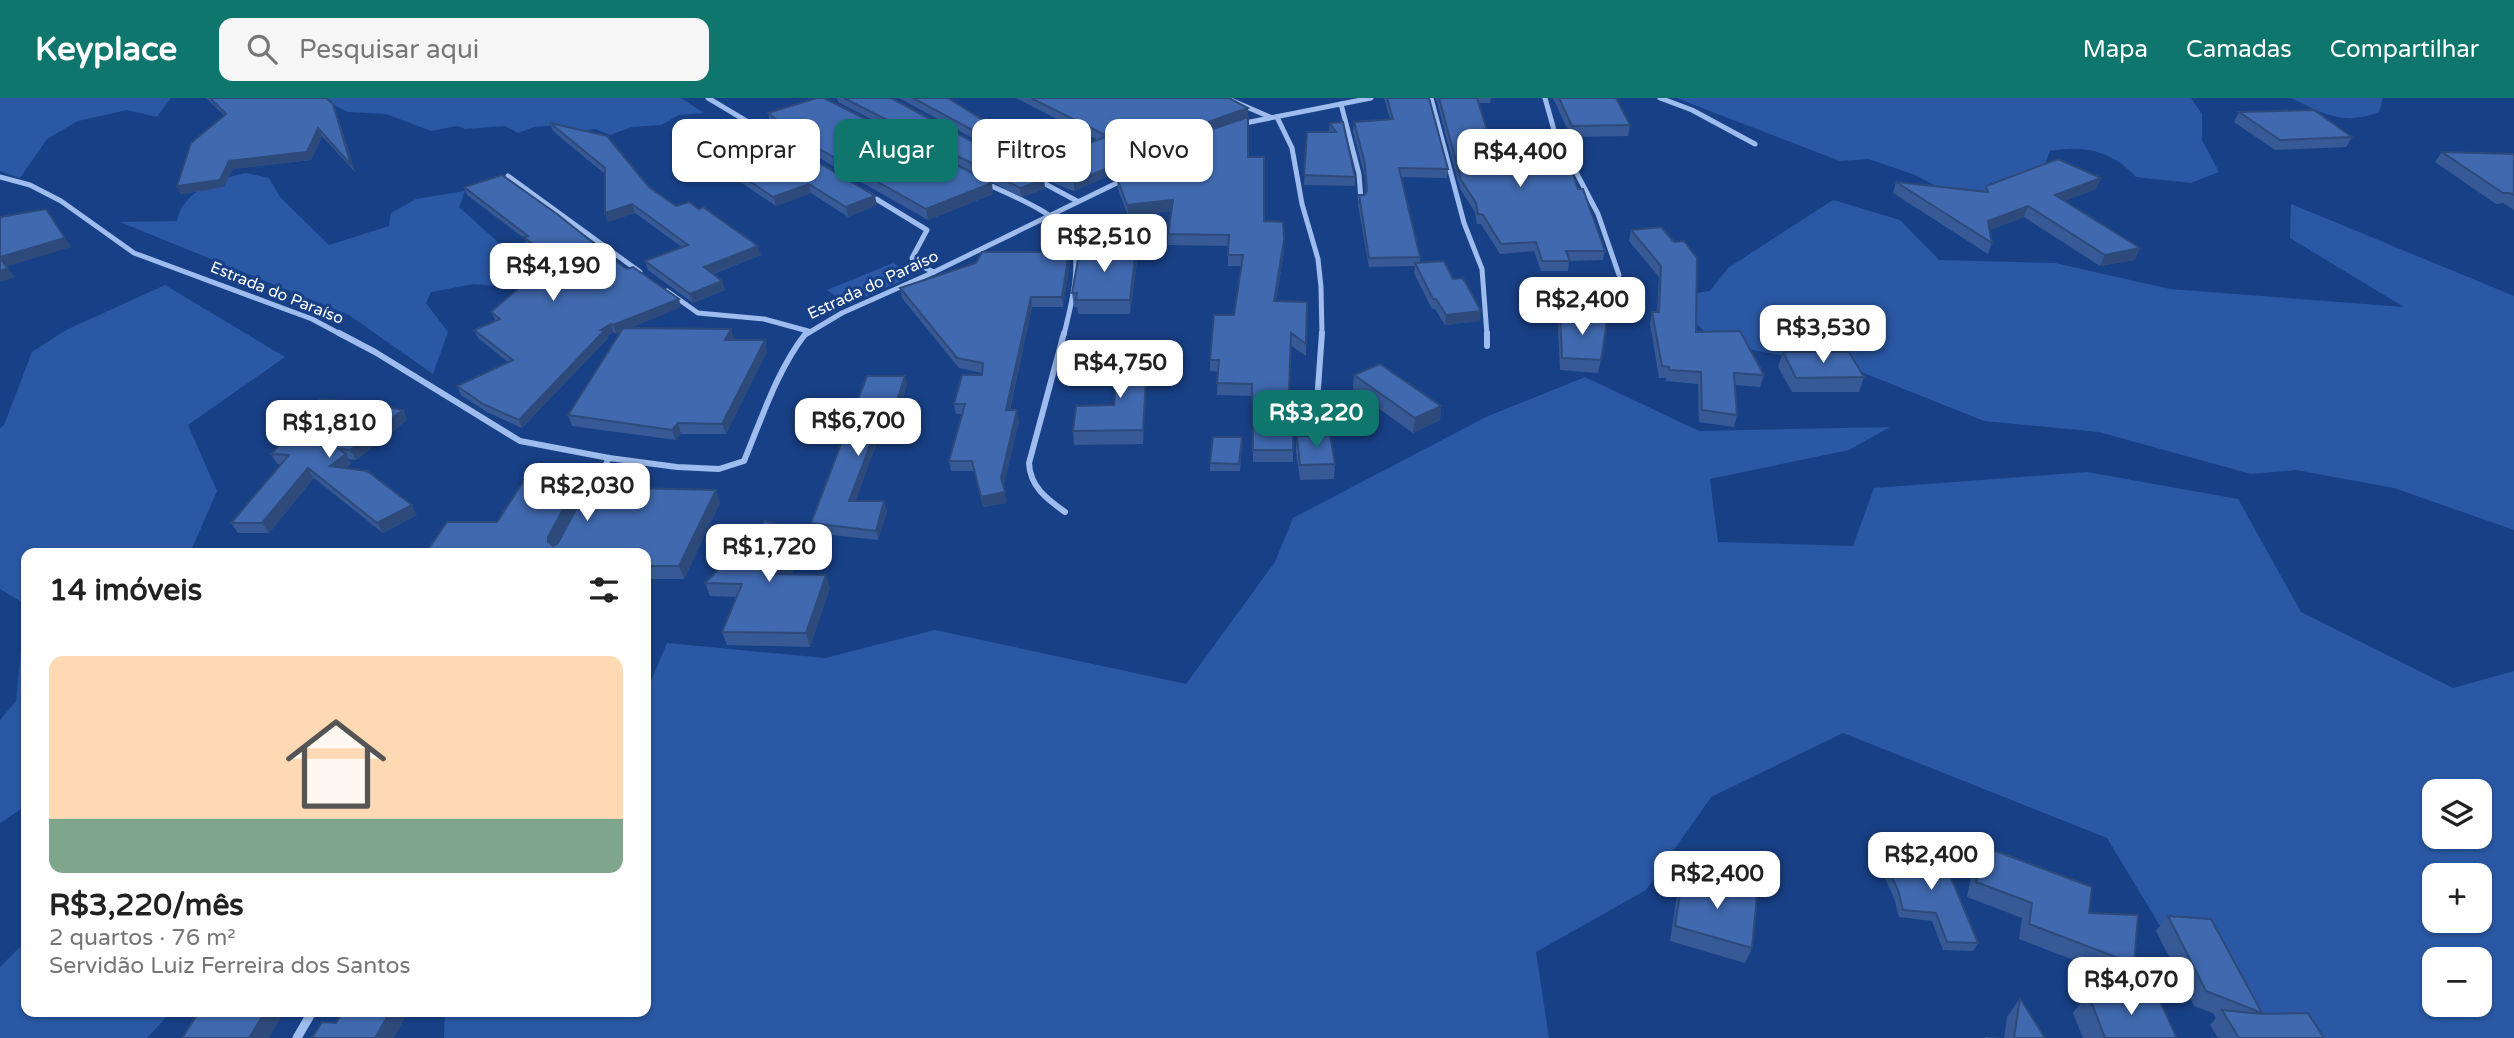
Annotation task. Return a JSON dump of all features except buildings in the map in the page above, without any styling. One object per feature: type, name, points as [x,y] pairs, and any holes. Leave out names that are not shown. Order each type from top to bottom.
[{"type":"street","points":[[708,98],[744,119]]},
{"type":"street","points":[[1226,98],[1274,117],[1287,130],[1293,146],[1302,204],[1319,266],[1322,311],[1315,429]]},
{"type":"street","points":[[1230,127],[1367,98]]},
{"type":"street","points":[[1431,98],[1464,223],[1482,269],[1487,346]]},
{"type":"street","points":[[1545,98],[1554,130],[1598,214],[1619,275]]},
{"type":"street","points":[[1660,98],[1692,110],[1755,144]]},
{"type":"street","points":[[1341,104],[1359,174],[1361,200]]},
{"type":"street","points":[[508,176],[641,273]]},
{"type":"street","name":"Estrada do Paraíso","points":[[0,177],[30,185],[61,201],[134,253],[312,320],[376,352],[520,441],[609,458],[677,467],[719,469],[744,461],[769,400],[797,345],[808,331],[1117,182]]},
{"type":"street","points":[[984,182],[1047,216],[1070,236],[1077,253],[1061,352],[1030,455],[1031,478],[1044,497],[1065,512]]},
{"type":"street","points":[[1041,182],[1077,201]]},
{"type":"street","points":[[864,191],[927,230],[912,258],[914,263],[934,272]]},
{"type":"street","points":[[664,289],[698,313],[764,319],[808,331]]},
{"type":"street","points":[[584,506],[609,458]]},
{"type":"street","points":[[297,1038],[309,1017]]},
{"type":"shaded area","points":[[0,98],[171,98],[157,117],[127,110],[78,121],[47,139],[20,178],[0,171]]},
{"type":"shaded area","points":[[285,98],[681,98],[704,113],[679,115],[661,125],[632,127],[610,135],[595,129],[579,131],[558,125],[534,127],[518,133],[505,126],[465,129],[457,126],[431,131],[386,114],[348,112],[330,103]]},
{"type":"shaded area","points":[[1676,98],[2191,98],[2202,114],[2202,140],[2219,172],[2191,183],[2136,177],[2117,161],[2097,152],[2062,149],[2050,151],[2045,164],[2052,190],[1949,193],[1915,175],[1869,159],[1840,161]]},
{"type":"shaded area","points":[[2291,98],[2383,98],[2379,112],[2344,118],[2324,113]]},
{"type":"shaded area","points":[[246,173],[269,178],[280,197],[329,245],[389,226],[391,213],[416,199],[465,191],[459,207],[542,282],[524,289],[474,284],[431,292],[426,303],[448,332],[433,374],[349,315],[120,222],[177,221],[186,201],[194,194],[213,183]]},
{"type":"shaded area","points":[[1833,200],[1900,220],[1939,260],[2055,263],[2170,289],[2404,307],[2290,238],[2291,204],[2514,296],[2514,530],[2394,488],[2296,470],[2251,474],[2099,432],[1984,421],[1856,370],[1717,343],[1667,297],[1710,291],[1728,268]]},
{"type":"shaded area","points":[[893,263],[913,276],[848,304],[827,290]]},
{"type":"shaded area","points":[[165,285],[285,357],[188,425],[217,491],[192,548],[21,548],[21,602],[0,589],[0,428],[4,425],[32,352],[66,330]]},
{"type":"shaded area","points":[[1585,377],[1699,431],[1890,427],[1849,450],[1710,479],[1718,542],[1853,546],[1874,488],[2087,472],[2238,499],[2301,612],[2453,688],[2514,671],[2514,1038],[2228,1038],[2107,838],[1843,733],[1711,797],[1646,890],[1536,952],[1549,1038],[444,1038],[445,1017],[651,1017],[651,681],[667,643],[825,658],[935,630],[1186,684],[1275,562],[1293,518],[1486,417]]},
{"type":"shaded area","points":[[21,647],[21,809],[0,823],[0,720],[16,701]]},
{"type":"shaded area","points":[[21,946],[21,1017],[166,1017],[147,1038],[0,1038],[0,967]]}]
